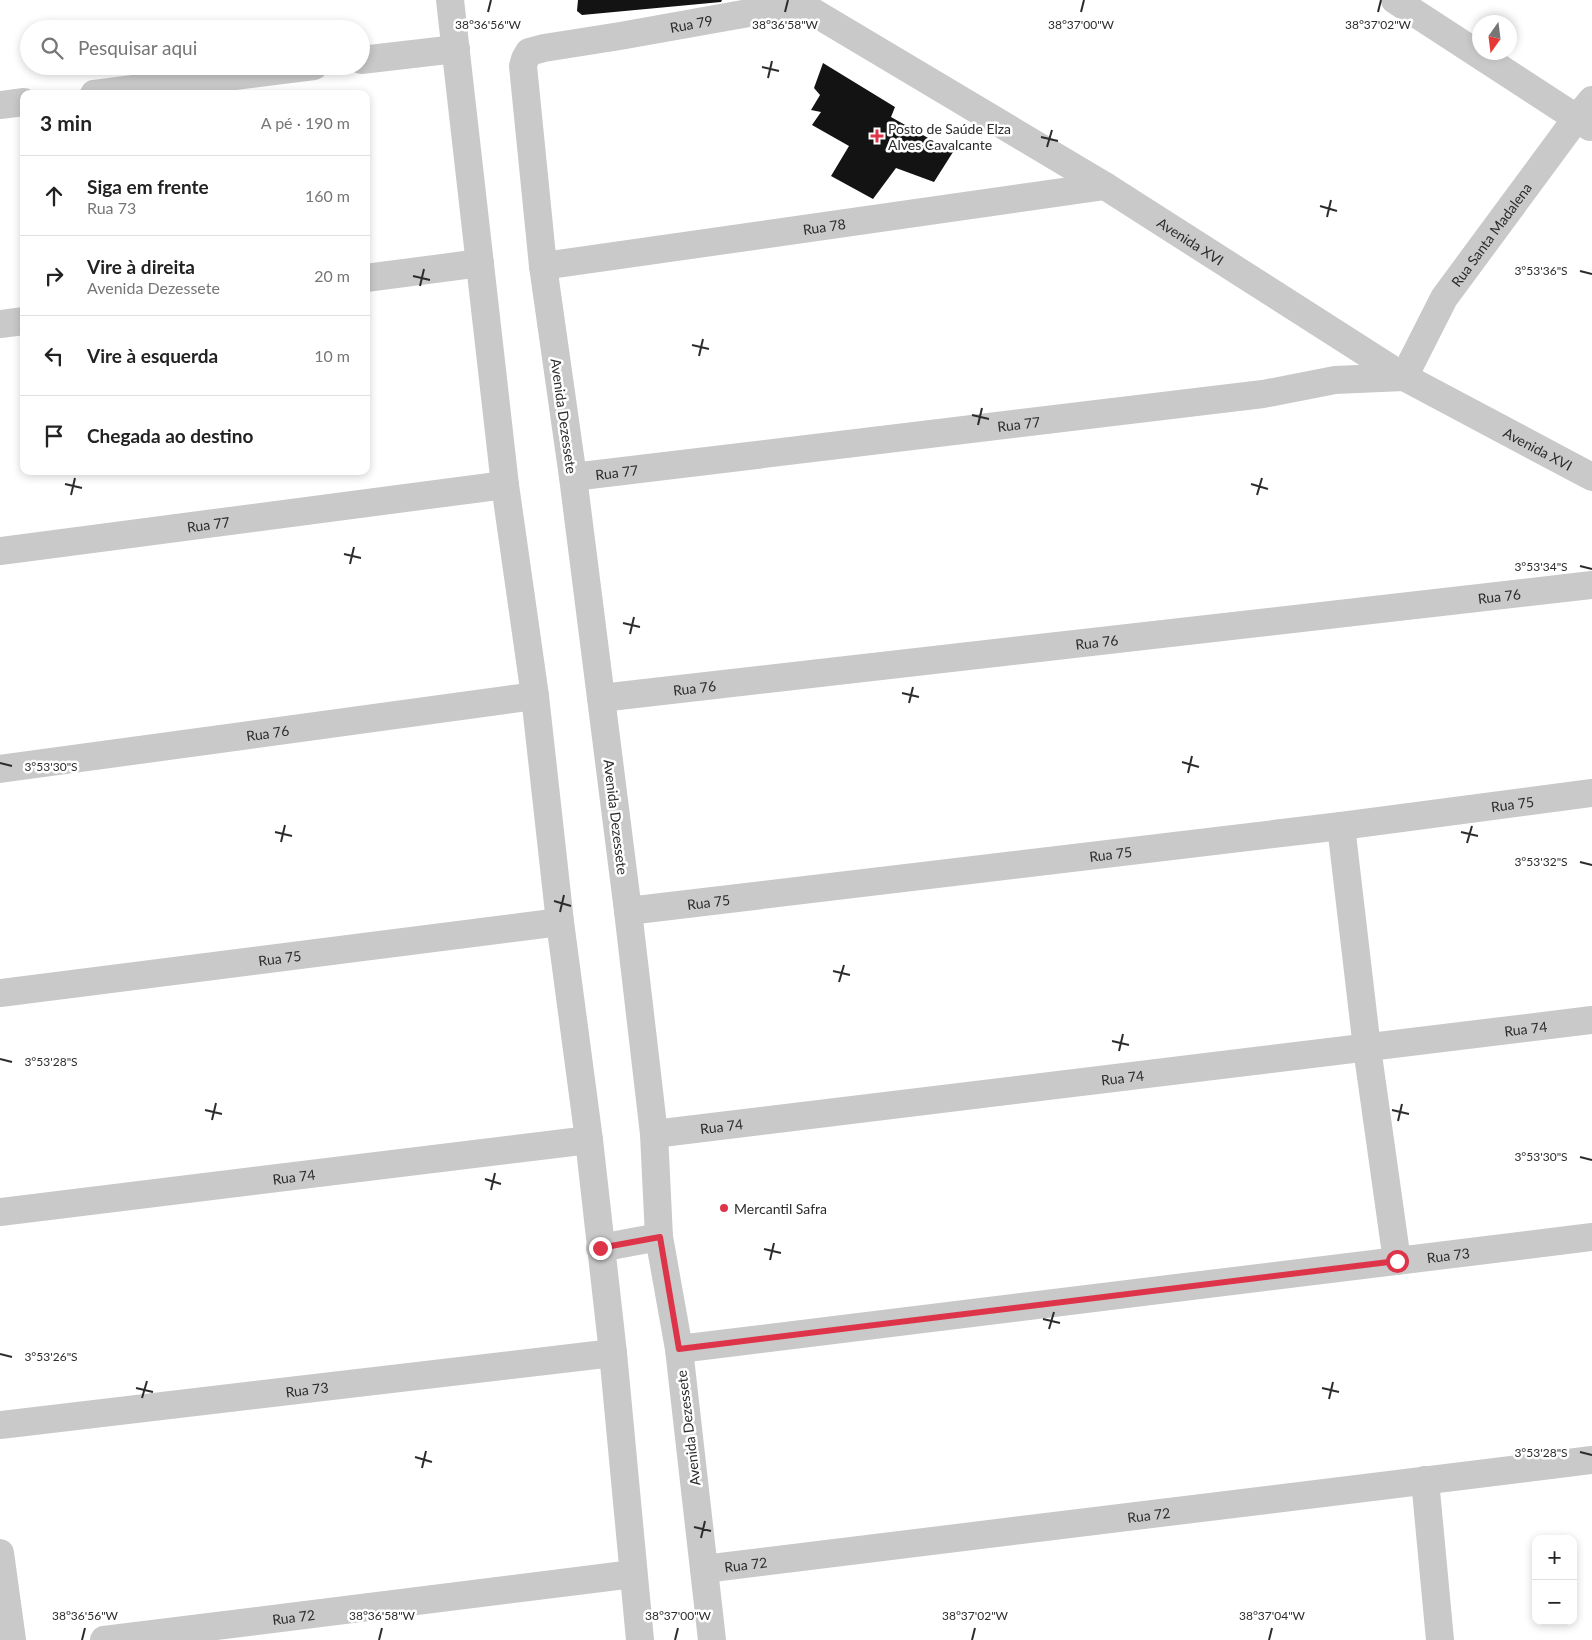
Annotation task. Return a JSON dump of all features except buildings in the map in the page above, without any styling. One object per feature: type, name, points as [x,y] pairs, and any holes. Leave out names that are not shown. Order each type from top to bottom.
[{"type":"street","points":[[450,0],[505,485],[535,696],[560,922],[613,1353],[640,1640]]},
{"type":"street","points":[[1398,1],[1587,116]]},
{"type":"street","name":"Rua 79","points":[[584,41],[620,36],[796,2]]},
{"type":"street","name":"Avenida XVI","points":[[796,2],[1105,186],[1404,377],[1592,477]]},
{"type":"street","name":"Avenida Dezessete","points":[[584,41],[529,52],[525,59],[523,72],[543,266],[628,911],[654,1134],[660,1237],[679,1349],[712,1640]]},
{"type":"street","points":[[370,59],[456,48]]},
{"type":"street","points":[[125,90],[243,75]]},
{"type":"street","points":[[0,105],[20,102]]},
{"type":"street","name":"Rua Santa Madalena","points":[[1404,377],[1444,298],[1587,116]]},
{"type":"street","name":"Rua 78","points":[[543,266],[1105,186]]},
{"type":"street","points":[[370,277],[480,263]]},
{"type":"street","points":[[0,324],[20,322]]},
{"type":"street","name":"Rua 77","points":[[572,477],[1263,394],[1335,380],[1404,377]]},
{"type":"street","name":"Rua 77","points":[[0,551],[505,485]]},
{"type":"street","name":"Rua 76","points":[[601,698],[1592,585]]},
{"type":"street","name":"Rua 76","points":[[0,769],[535,696]]},
{"type":"street","name":"Rua 75","points":[[628,911],[1341,826],[1592,793]]},
{"type":"street","points":[[1341,826],[1367,1048],[1397,1261]]},
{"type":"street","name":"Rua 75","points":[[0,992],[560,922]]},
{"type":"street","name":"Rua 74","points":[[654,1134],[1592,1020]]},
{"type":"street","name":"Rua 74","points":[[0,1212],[588,1140]]},
{"type":"street","points":[[600,1248],[660,1237]]},
{"type":"street","name":"Rua 73","points":[[679,1349],[1592,1237]]},
{"type":"street","name":"Rua 73","points":[[0,1425],[613,1353]]},
{"type":"street","name":"Rua 72","points":[[704,1569],[1592,1460]]},
{"type":"street","points":[[1426,1480],[1440,1640]]},
{"type":"street","points":[[0,1553],[12,1640]]},
{"type":"street","name":"Rua 72","points":[[104,1640],[633,1574]]},
{"type":"place","name":"Posto de Saúde Elza Alves Cavalcante","points":[[877,136]]},
{"type":"place","name":"Mercantil Safra","points":[[724,1208]]},
{"type":"route","points":[[600,1248],[660,1237],[679,1349],[1397,1261]]}]
